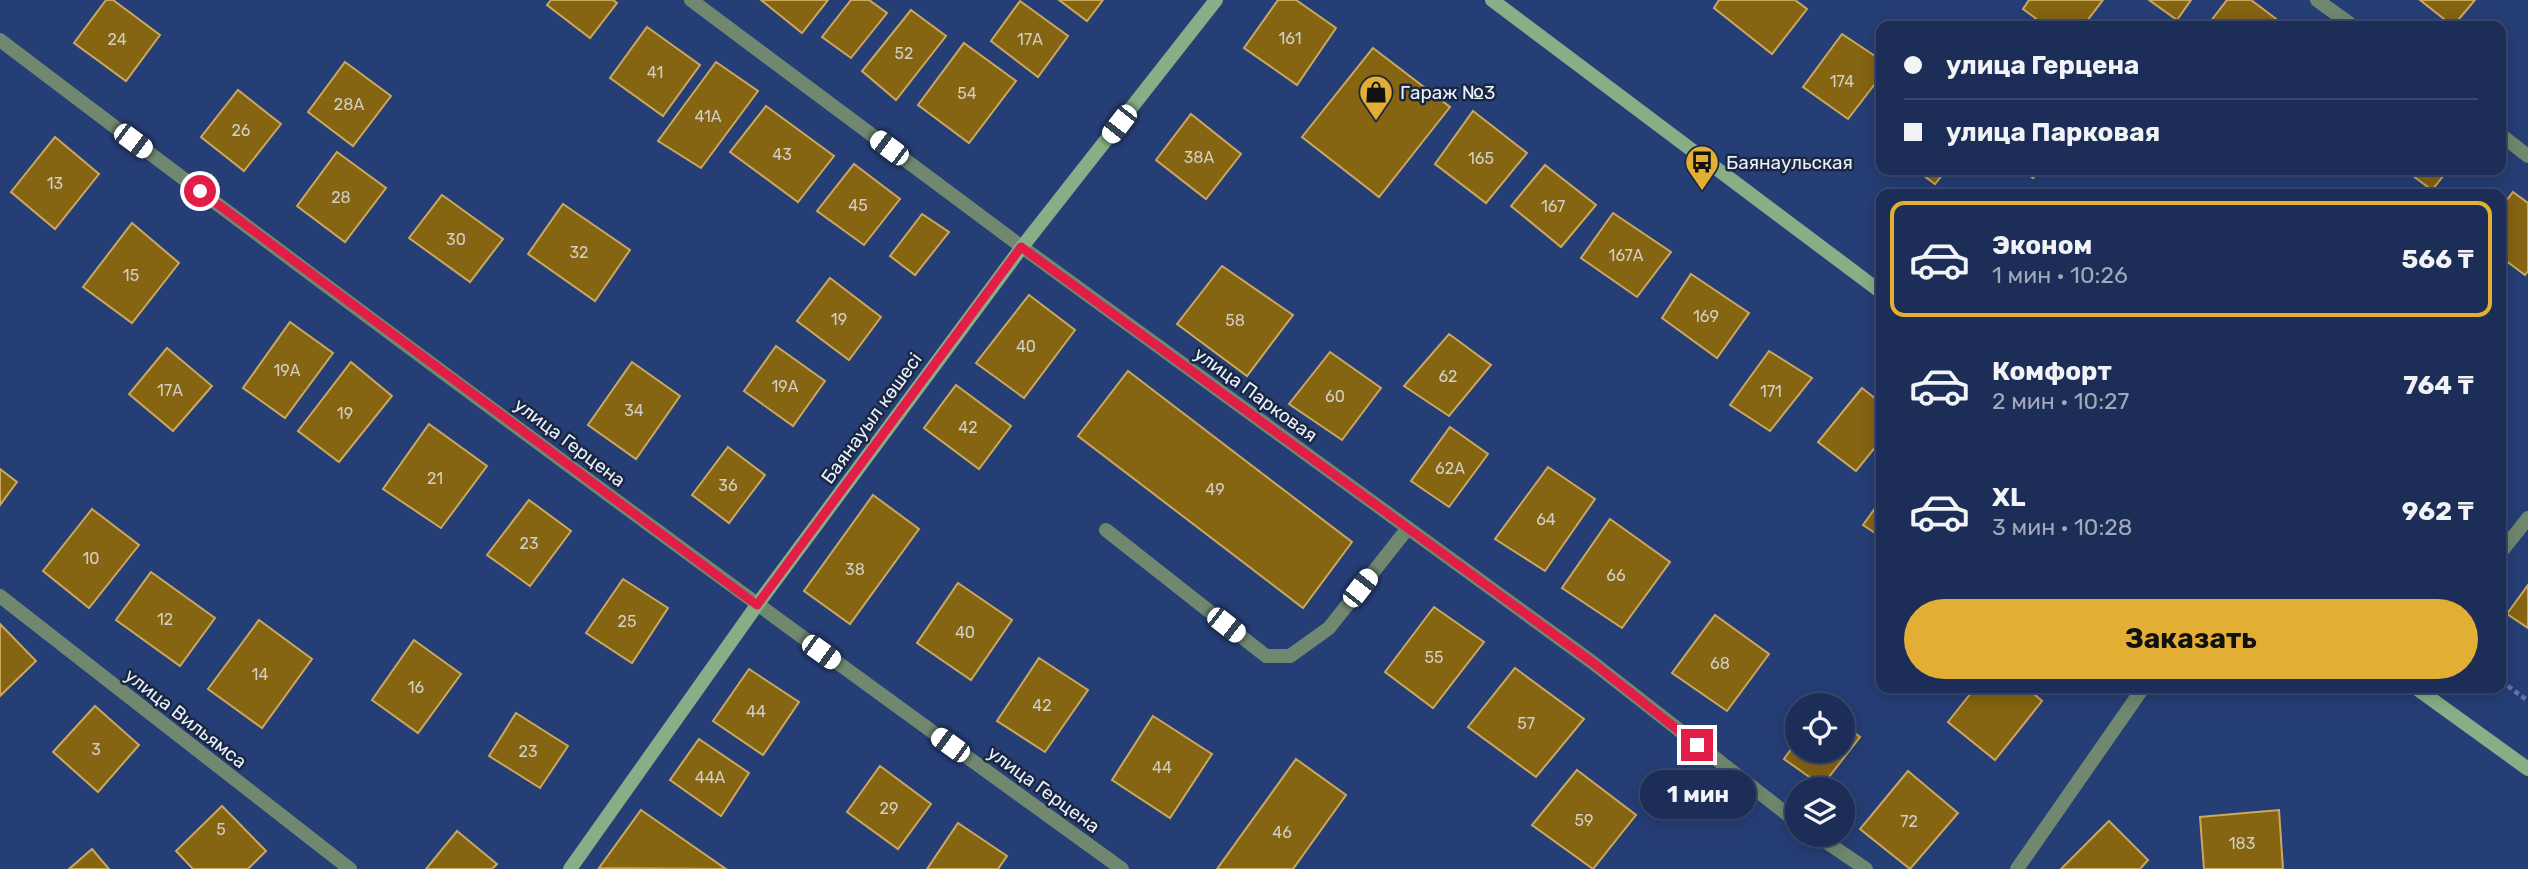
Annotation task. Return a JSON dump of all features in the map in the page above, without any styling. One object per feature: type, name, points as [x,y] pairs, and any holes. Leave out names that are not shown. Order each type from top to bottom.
[{"type":"street","name":"улица Парковая","points":[[691,0],[1021,247],[1592,662],[1785,813]]},
{"type":"street","name":"Баянауыл көшесі","points":[[570,869],[757,605],[1021,247],[1216,0]]},
{"type":"street","points":[[1492,0],[1876,288]]},
{"type":"street","points":[[2317,0],[2346,21]]},
{"type":"street","name":"улица Герцена","points":[[0,40],[177,175],[757,605],[1122,869]]},
{"type":"street","points":[[2506,139],[2528,156]]},
{"type":"street","points":[[2506,546],[2528,518]]},
{"type":"street","points":[[1107,530],[1266,656],[1290,656],[1329,628],[1408,528]]},
{"type":"street","name":"улица Вильямса","points":[[0,596],[350,869]]},
{"type":"street","points":[[2017,869],[2140,693]]},
{"type":"street","points":[[2423,693],[2528,769]]},
{"type":"street","points":[[1834,847],[1866,869]]},
{"type":"path","points":[[2506,685],[2528,701]]},
{"type":"building","points":[[106,0],[113,0],[160,35],[126,81],[74,43]]},
{"type":"building","points":[[551,0],[613,0],[617,3],[590,38],[547,5]]},
{"type":"building","points":[[761,0],[828,0],[802,33]]},
{"type":"building","points":[[851,0],[869,0],[887,13],[851,58],[822,37]]},
{"type":"building","points":[[1059,0],[1103,0],[1087,21]]},
{"type":"building","points":[[1278,0],[1296,0],[1336,28],[1297,85],[1244,48]]},
{"type":"building","points":[[1719,0],[1795,0],[1807,9],[1772,54],[1714,8]]},
{"type":"building","points":[[2029,0],[2103,0],[2087,21],[2039,21],[2023,9]]},
{"type":"building","points":[[2149,0],[2191,0],[2177,20]]},
{"type":"building","points":[[2227,0],[2251,0],[2279,21],[2211,21]]},
{"type":"building","points":[[2420,0],[2475,0],[2457,21],[2447,21]]},
{"type":"building","points":[[1020,1],[1068,36],[1038,77],[991,41]]},
{"type":"building","points":[[911,10],[946,36],[896,100],[862,71]]},
{"type":"building","points":[[647,27],[700,65],[663,116],[610,78]]},
{"type":"building","points":[[1842,34],[1876,57],[1876,83],[1848,119],[1803,87]]},
{"type":"building","points":[[964,43],[1016,81],[969,143],[918,105]]},
{"type":"building","name":"Гараж №3","points":[[1373,48],[1450,107],[1379,197],[1302,137]]},
{"type":"building","points":[[345,62],[391,96],[353,146],[308,112]]},
{"type":"building","points":[[716,62],[758,91],[701,168],[658,141]]},
{"type":"building","points":[[238,90],[281,124],[244,171],[201,137]]},
{"type":"building","points":[[766,106],[834,156],[798,202],[730,152]]},
{"type":"building","points":[[1473,111],[1527,153],[1486,203],[1435,164]]},
{"type":"building","points":[[1191,114],[1241,154],[1206,199],[1156,160]]},
{"type":"building","points":[[55,137],[99,174],[55,229],[11,192]]},
{"type":"building","points":[[337,152],[386,188],[345,242],[297,206]]},
{"type":"building","points":[[854,164],[900,199],[864,245],[817,211]]},
{"type":"building","points":[[1545,165],[1596,205],[1561,247],[1511,206]]},
{"type":"building","points":[[1923,175],[1942,175],[1935,184]]},
{"type":"building","points":[[2412,175],[2444,175],[2431,189]]},
{"type":"building","points":[[2513,192],[2528,203],[2528,271],[2525,275],[2506,261],[2506,201]]},
{"type":"building","points":[[442,195],[503,239],[470,282],[409,238]]},
{"type":"building","points":[[563,204],[630,250],[595,301],[528,254]]},
{"type":"building","points":[[1613,213],[1671,252],[1637,297],[1581,258]]},
{"type":"building","points":[[922,214],[949,232],[915,275],[890,256]]},
{"type":"building","points":[[132,223],[179,263],[132,323],[83,287]]},
{"type":"building","points":[[1222,266],[1293,315],[1247,376],[1177,324]]},
{"type":"building","points":[[1691,274],[1749,313],[1717,358],[1662,318]]},
{"type":"building","points":[[830,278],[881,317],[849,360],[797,321]]},
{"type":"building","points":[[1029,295],[1075,330],[1024,398],[976,363]]},
{"type":"building","points":[[290,322],[333,353],[285,418],[243,388]]},
{"type":"building","points":[[1449,334],[1491,365],[1449,416],[1404,386]]},
{"type":"building","points":[[776,346],[825,381],[793,426],[744,391]]},
{"type":"building","points":[[167,348],[212,386],[173,431],[129,394]]},
{"type":"building","points":[[1769,351],[1812,378],[1770,431],[1730,405]]},
{"type":"building","points":[[1330,352],[1381,388],[1342,440],[1289,404]]},
{"type":"building","points":[[351,362],[392,396],[339,462],[298,431]]},
{"type":"building","points":[[632,362],[680,396],[636,459],[588,425]]},
{"type":"building","points":[[1128,371],[1352,542],[1303,608],[1078,436]]},
{"type":"building","points":[[956,385],[1011,426],[979,469],[924,428]]},
{"type":"building","points":[[1862,388],[1876,399],[1876,446],[1856,471],[1818,442]]},
{"type":"building","points":[[429,424],[487,466],[441,528],[383,489]]},
{"type":"building","points":[[1450,427],[1488,454],[1449,507],[1411,481]]},
{"type":"building","points":[[728,447],[765,475],[729,523],[692,495]]},
{"type":"building","points":[[1548,467],[1595,499],[1545,571],[1495,539]]},
{"type":"building","points":[[0,469],[17,482],[0,505]]},
{"type":"building","points":[[873,495],[919,529],[850,624],[804,591]]},
{"type":"building","points":[[529,500],[571,531],[530,586],[487,555]]},
{"type":"building","points":[[1876,507],[1876,534],[1863,525]]},
{"type":"building","points":[[92,509],[139,545],[89,608],[43,571]]},
{"type":"building","points":[[1610,519],[1670,562],[1622,628],[1562,588]]},
{"type":"building","points":[[151,572],[215,618],[180,666],[116,620]]},
{"type":"building","points":[[623,579],[668,608],[632,663],[586,633]]},
{"type":"building","points":[[958,583],[1012,620],[971,680],[917,643]]},
{"type":"building","points":[[2528,585],[2528,628],[2507,614]]},
{"type":"building","points":[[1434,607],[1484,642],[1433,708],[1385,672]]},
{"type":"building","points":[[1715,615],[1769,654],[1727,711],[1672,673]]},
{"type":"building","points":[[259,620],[312,659],[262,728],[208,689]]},
{"type":"building","points":[[0,624],[36,661],[0,696]]},
{"type":"building","points":[[414,640],[461,674],[418,733],[372,700]]},
{"type":"building","points":[[1039,658],[1088,690],[1045,752],[997,721]]},
{"type":"building","points":[[1515,668],[1584,719],[1536,777],[1468,727]]},
{"type":"building","points":[[749,669],[799,702],[763,755],[713,721]]},
{"type":"building","points":[[1971,693],[2033,693],[2042,701],[1995,760],[1948,722]]},
{"type":"building","points":[[95,706],[139,745],[98,792],[53,752]]},
{"type":"building","points":[[516,713],[568,746],[540,788],[489,756]]},
{"type":"building","points":[[1153,716],[1212,754],[1170,818],[1112,780]]},
{"type":"building","points":[[699,739],[749,773],[721,816],[670,780]]},
{"type":"building","points":[[1296,759],[1346,795],[1293,869],[1217,869]]},
{"type":"building","points":[[1790,763],[1840,763],[1829,777],[1809,777]]},
{"type":"building","points":[[880,766],[931,804],[898,849],[847,812]]},
{"type":"building","points":[[1577,770],[1636,815],[1593,869],[1532,825]]},
{"type":"building","points":[[1908,771],[1958,813],[1910,869],[1860,829]]},
{"type":"building","points":[[222,806],[266,851],[248,869],[193,869],[176,851]]},
{"type":"building","points":[[641,810],[726,869],[599,868]]},
{"type":"building","points":[[2279,810],[2283,869],[2204,869],[2200,817]]},
{"type":"building","points":[[2109,821],[2148,860],[2140,869],[2061,869]]},
{"type":"building","points":[[958,823],[1007,856],[998,869],[927,869]]},
{"type":"building","points":[[457,831],[497,864],[492,869],[426,869]]},
{"type":"building","points":[[92,849],[109,869],[69,869]]},
{"type":"place","name":"Гараж №3","points":[[1376,122]]},
{"type":"place","name":"Баянаульская","points":[[1702,192]]},
{"type":"route","points":[[200,191],[757,605],[1021,247],[1592,662],[1697,745]]}]
